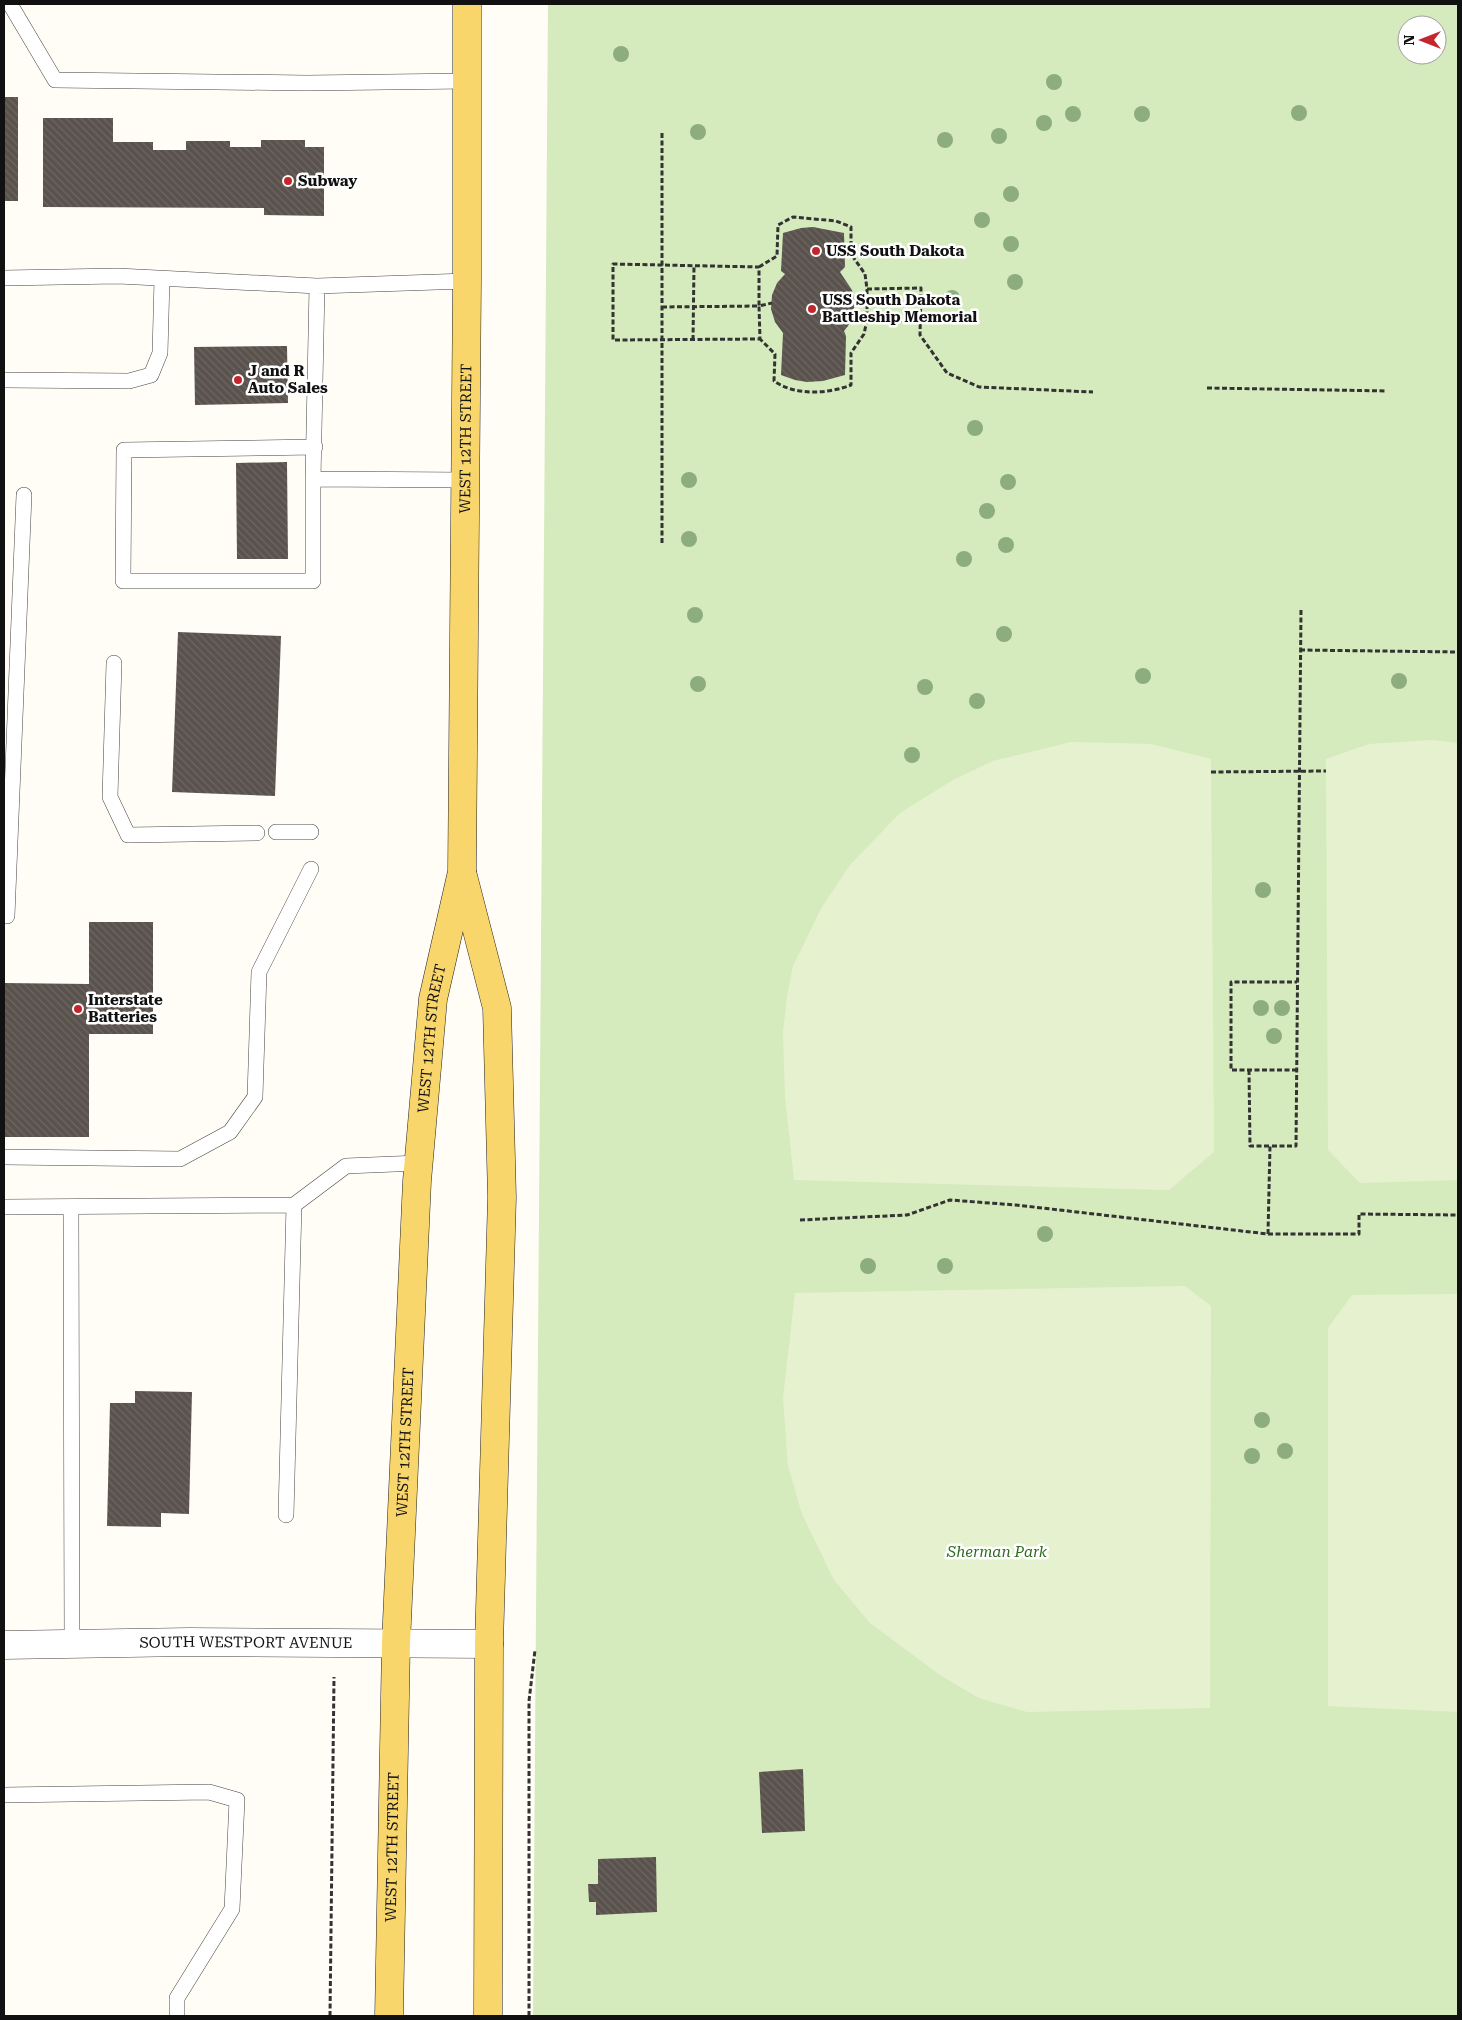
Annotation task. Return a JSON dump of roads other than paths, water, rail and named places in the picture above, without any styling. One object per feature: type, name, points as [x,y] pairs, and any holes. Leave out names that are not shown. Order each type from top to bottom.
[{"type":"main road","name":"WEST 12TH STREET","points":[[389,2016],[396,1643],[419,1163],[432,999],[462,872],[467,282],[467,4]]},
{"type":"main road","name":"WEST 12TH STREET","points":[[462,872],[497,1008],[502,1198],[489,1644],[488,2016]]},
{"type":"street","name":"SOUTH WESTPORT AVENUE","points":[[4,1645],[489,1644]]},
{"type":"lane","points":[[10,4],[54,80],[307,83],[466,81]]},
{"type":"lane","points":[[4,278],[118,276],[317,286],[467,282]]},
{"type":"lane","points":[[4,380],[129,381],[151,374],[160,353],[162,279]]},
{"type":"lane","points":[[315,447],[124,450],[123,581],[313,581],[314,479],[315,447],[317,286]]},
{"type":"lane","points":[[314,479],[465,480]]},
{"type":"lane","points":[[4,916],[7,916],[8,906],[24,495]]},
{"type":"lane","points":[[114,663],[110,796],[128,835],[257,833]]},
{"type":"lane","points":[[276,832],[311,832]]},
{"type":"lane","points":[[4,1157],[180,1159],[230,1132],[255,1097],[259,972],[311,869]]},
{"type":"lane","points":[[4,1207],[294,1205],[346,1166],[419,1163]]},
{"type":"lane","points":[[286,1515],[294,1205]]},
{"type":"lane","points":[[71,1207],[72,1644]]},
{"type":"lane","points":[[4,1795],[209,1792],[237,1800],[232,1909],[177,1998],[177,2016]]},
{"type":"place","name":"Subway","points":[[288,181]]},
{"type":"place","name":"USS South Dakota","points":[[816,251]]},
{"type":"place","name":"USS South Dakota Battleship Memorial","points":[[812,309]]},
{"type":"place","name":"J and R Auto Sales","points":[[238,380]]},
{"type":"place","name":"Interstate Batteries","points":[[78,1009]]},
{"type":"park label","name":"Sherman Park","points":[[997,1552]]}]
